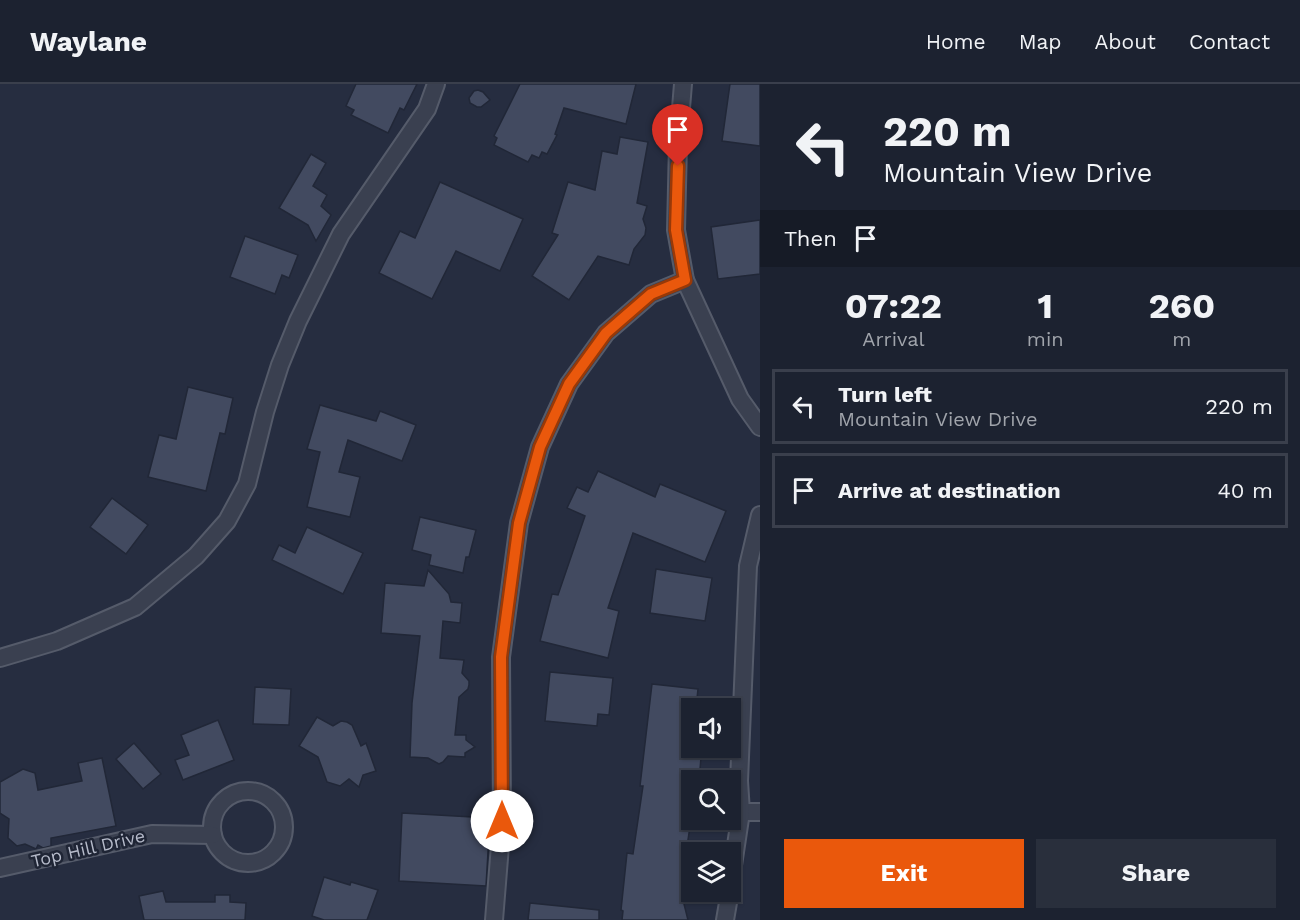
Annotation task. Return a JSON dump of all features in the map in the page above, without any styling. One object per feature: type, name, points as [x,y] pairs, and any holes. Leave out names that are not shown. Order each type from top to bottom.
[{"type":"street","points":[[0,658],[57,641],[135,607],[196,556],[227,521],[247,484],[265,412],[298,321],[341,234],[428,109],[436,84]]},
{"type":"street","points":[[683,84],[678,144],[676,230],[685,280],[740,399],[760,427]]},
{"type":"street","points":[[494,920],[502,821],[501,657],[519,523],[540,447],[569,384],[606,333],[651,294],[685,280]]},
{"type":"street","points":[[739,770],[748,566],[760,515]]},
{"type":"street","points":[[253,791],[274,801],[281,811],[284,822],[284,834],[280,845],[272,855],[261,861],[249,863],[237,861],[218,847],[213,835],[212,824],[221,803],[241,792],[253,791]]},
{"type":"street","points":[[741,812],[760,812]]},
{"type":"street","name":"Top Hill Drive","points":[[0,868],[152,834],[213,835]]},
{"type":"street","points":[[725,920],[728,902]]},
{"type":"building","points":[[356,84],[417,84],[404,110],[400,108],[388,133],[351,115],[354,110],[346,106]]},
{"type":"building","points":[[520,84],[636,84],[626,124],[564,108],[555,134],[557,135],[547,154],[542,152],[539,158],[532,155],[528,162],[494,145],[497,138],[494,136]]},
{"type":"building","points":[[730,84],[760,84],[760,146],[722,141]]},
{"type":"building","points":[[478,90],[490,100],[481,107],[470,103],[469,98],[474,91]]},
{"type":"building","points":[[620,137],[648,142],[637,203],[647,206],[643,219],[646,228],[645,235],[634,249],[629,265],[598,256],[569,300],[532,276],[558,235],[552,233],[568,182],[595,190],[602,151],[617,154]]},
{"type":"building","points":[[311,154],[326,163],[313,186],[327,195],[321,206],[331,215],[316,241],[308,225],[279,208]]},
{"type":"building","points":[[440,182],[523,219],[500,271],[456,251],[432,299],[379,273],[400,231],[415,238]]},
{"type":"building","points":[[760,220],[760,274],[718,279],[711,227]]},
{"type":"building","points":[[245,236],[298,255],[289,278],[282,275],[275,294],[230,277]]},
{"type":"building","points":[[188,387],[233,398],[225,434],[220,433],[206,491],[148,477],[159,435],[176,439]]},
{"type":"building","points":[[320,405],[376,421],[380,411],[416,425],[402,461],[348,440],[339,472],[360,477],[350,517],[307,507],[320,452],[307,449]]},
{"type":"building","points":[[598,471],[655,497],[660,484],[726,511],[705,562],[633,533],[608,608],[619,611],[608,658],[540,641],[552,594],[558,595],[585,516],[567,508],[577,487],[588,492]]},
{"type":"building","points":[[112,498],[148,525],[126,554],[90,527]]},
{"type":"building","points":[[420,517],[476,530],[463,573],[429,565],[431,555],[412,550]]},
{"type":"building","points":[[307,527],[363,553],[343,594],[272,560],[279,545],[295,553]]},
{"type":"building","points":[[656,569],[712,578],[705,621],[650,613]]},
{"type":"building","points":[[428,570],[449,594],[451,602],[462,603],[460,623],[443,621],[440,658],[464,660],[462,673],[469,681],[469,685],[459,697],[455,735],[466,735],[466,740],[475,747],[465,753],[465,757],[448,756],[439,764],[428,758],[410,757],[412,703],[420,636],[381,633],[385,583],[424,586]]},
{"type":"building","points":[[550,672],[613,678],[609,715],[598,714],[597,726],[545,721]]},
{"type":"building","points":[[652,684],[698,689],[697,698],[681,698],[681,758],[701,758],[700,770],[681,770],[681,830],[689,830],[688,842],[681,842],[681,902],[686,902],[684,904],[688,920],[622,920],[627,853],[633,854],[643,786],[640,786]]},
{"type":"building","points":[[255,687],[291,689],[289,725],[253,724]]},
{"type":"building","points":[[317,717],[333,726],[341,721],[347,722],[352,725],[361,746],[366,743],[376,771],[363,775],[359,787],[349,779],[340,786],[327,782],[318,757],[299,746]]},
{"type":"building","points":[[218,720],[234,760],[183,780],[175,760],[189,755],[181,735]]},
{"type":"building","points":[[134,743],[161,774],[143,789],[116,759]]},
{"type":"building","points":[[102,758],[116,826],[51,838],[51,846],[43,848],[38,845],[36,849],[25,844],[17,846],[8,838],[9,819],[0,813],[0,782],[23,769],[35,773],[38,790],[82,781],[78,763]]},
{"type":"building","points":[[402,813],[490,818],[486,886],[399,881]]},
{"type":"building","points":[[324,877],[378,890],[367,920],[324,920],[312,916]]},
{"type":"building","points":[[163,891],[166,902],[215,902],[215,895],[230,895],[230,902],[246,903],[245,920],[144,920],[139,896]]},
{"type":"building","points":[[530,903],[599,910],[599,920],[528,920]]},
{"type":"route","points":[[502,821],[501,657],[519,523],[540,447],[569,384],[606,333],[651,294],[685,280],[676,230],[678,166]]}]
